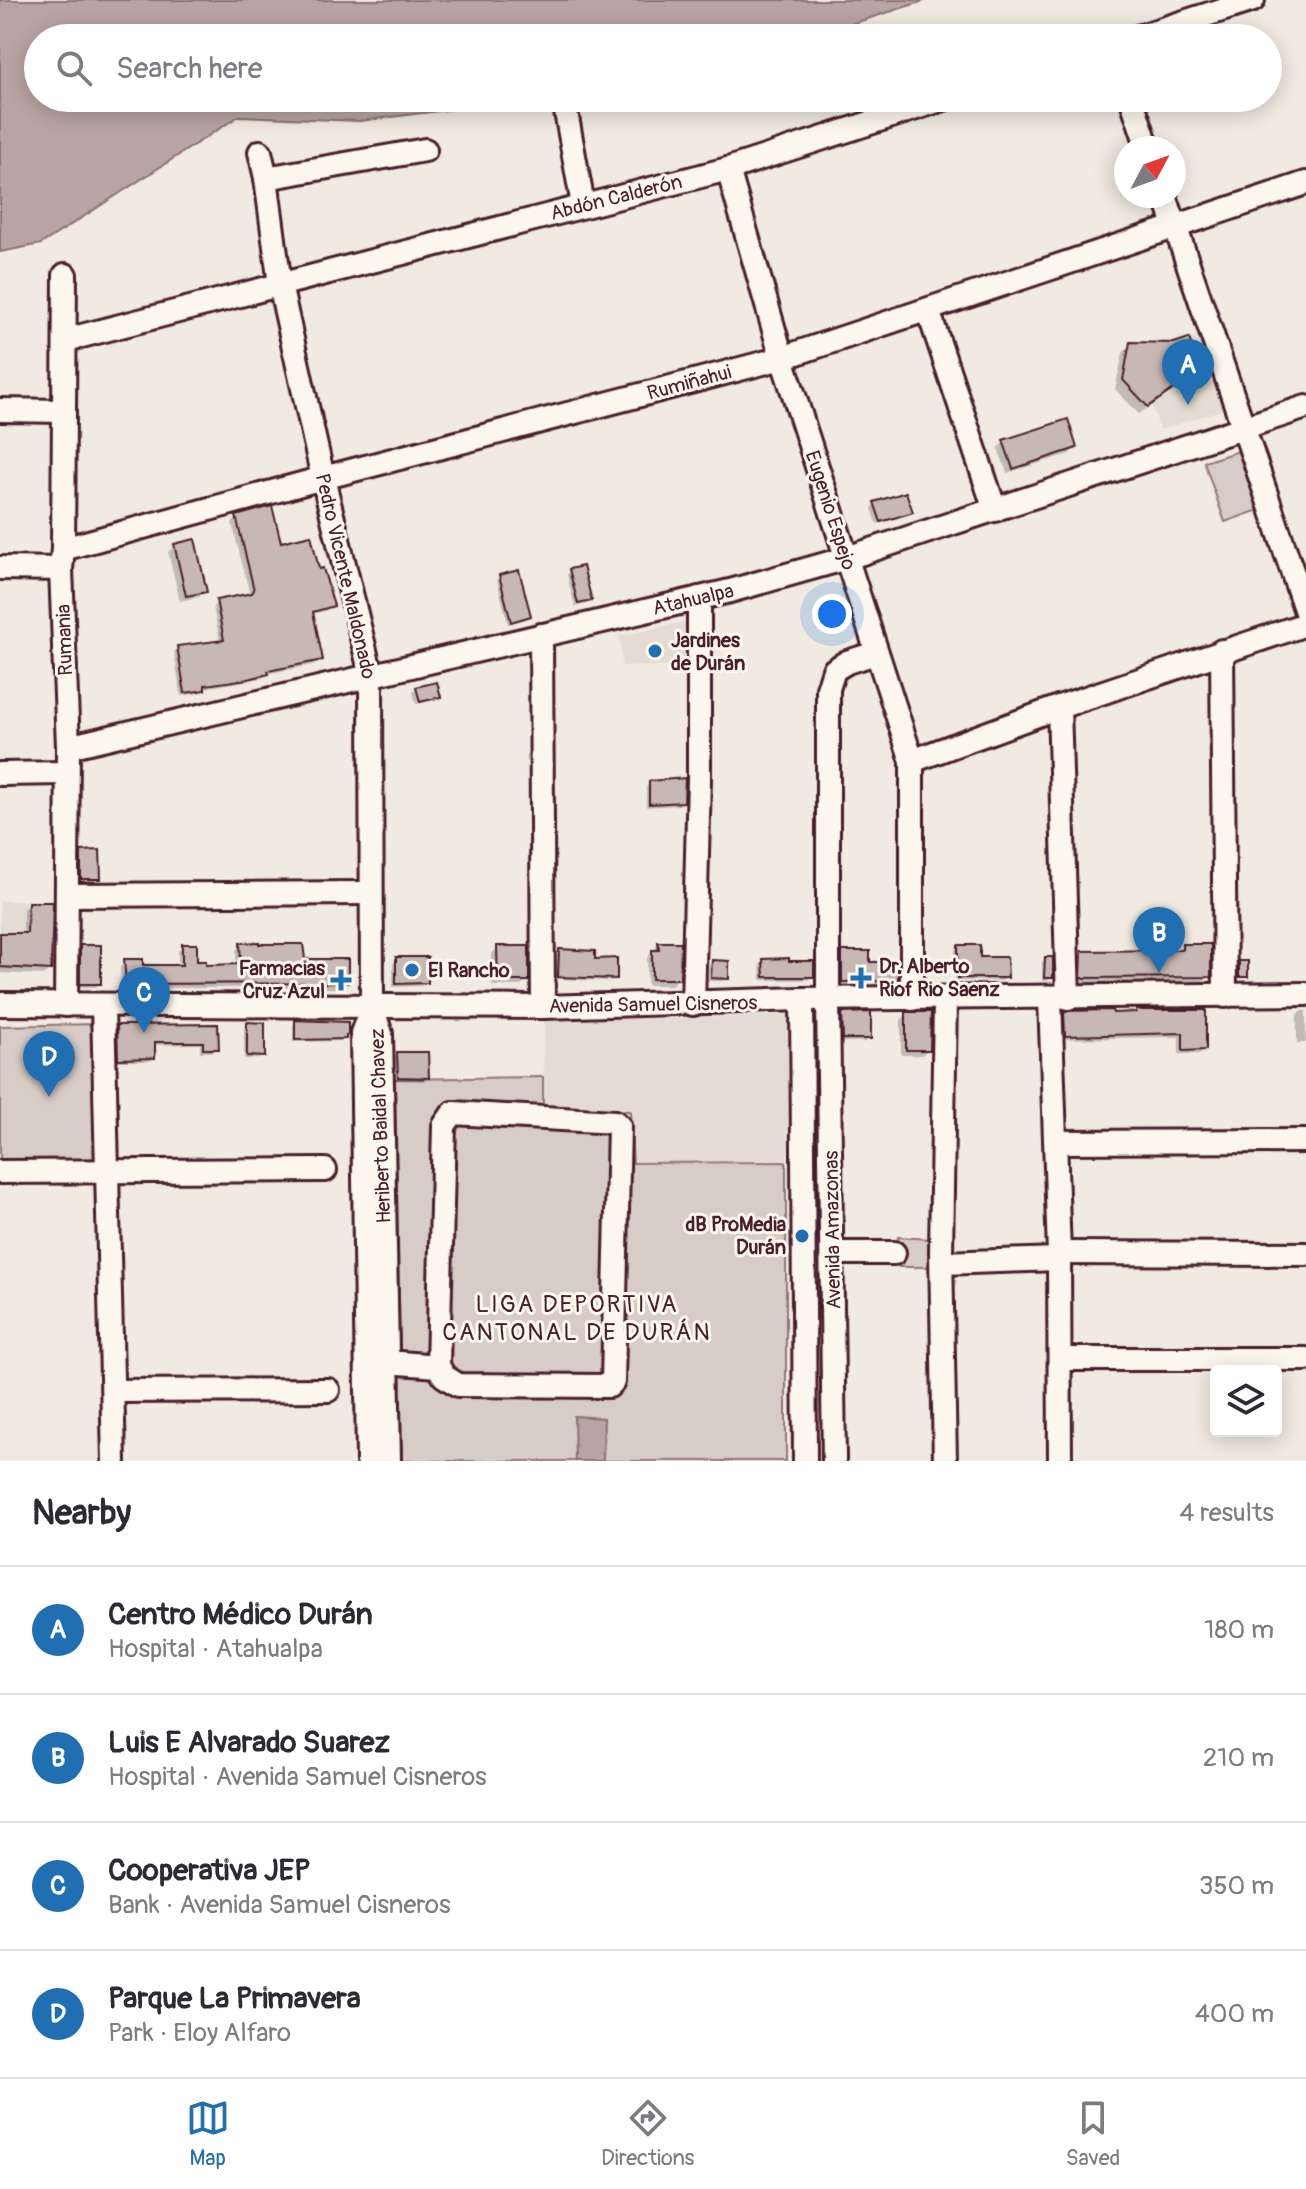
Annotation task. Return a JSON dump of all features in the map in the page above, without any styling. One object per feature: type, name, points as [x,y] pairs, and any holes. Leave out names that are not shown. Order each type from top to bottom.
[{"type":"street","points":[[1178,24],[1253,0]]},
{"type":"street","points":[[566,112],[583,205]]},
{"type":"street","name":"Abdón Calderón","points":[[66,340],[728,169],[904,112]]},
{"type":"street","points":[[1136,112],[1144,136]]},
{"type":"street","points":[[266,178],[425,150]]},
{"type":"street","name":"Pedro Vicente Maldonado","points":[[260,152],[280,285],[371,675],[372,1007]]},
{"type":"street","name":"Eugenio Espejo","points":[[728,169],[782,358],[912,761],[912,999]]},
{"type":"street","name":"Rumiñahui","points":[[0,568],[62,559],[323,478],[782,358],[1306,183]]},
{"type":"street","points":[[1169,208],[1306,612]]},
{"type":"street","name":"Rumania","points":[[65,275],[62,559],[68,747],[66,1005]]},
{"type":"street","points":[[928,310],[995,510]]},
{"type":"street","name":"Atahualpa","points":[[68,747],[699,598],[847,558],[1306,407]]},
{"type":"street","points":[[0,410],[64,411]]},
{"type":"street","points":[[693,1004],[699,779],[699,598]]},
{"type":"street","points":[[912,761],[1059,707],[1306,624]]},
{"type":"street","points":[[541,635],[543,1007]]},
{"type":"street","points":[[1222,651],[1225,996]]},
{"type":"street","name":"Avenida Amazonas","points":[[834,1461],[828,999],[828,689],[834,670],[847,662],[876,653]]},
{"type":"street","points":[[1059,707],[1056,1142],[1060,1461]]},
{"type":"street","points":[[0,774],[67,773]]},
{"type":"street","points":[[68,895],[370,893]]},
{"type":"street","name":"Avenida Samuel Cisneros","points":[[0,1004],[543,1007],[802,999],[945,1000],[1306,994]]},
{"type":"street","name":"Avenida Amazonas","points":[[802,999],[805,1461]]},
{"type":"street","points":[[945,1000],[942,1263],[945,1461]]},
{"type":"street","points":[[103,1006],[114,1461]]},
{"type":"street","name":"Heriberto Baidal Chavez","points":[[372,1007],[381,1034],[389,1461]]},
{"type":"street","name":"Heriberto Baidal Chavez","points":[[368,1461],[362,1033],[372,1007]]},
{"type":"street","points":[[453,1113],[615,1122],[621,1132],[613,1382],[599,1388],[458,1385],[444,1376],[438,1366],[444,1126],[447,1118],[453,1113]]},
{"type":"street","points":[[1056,1142],[1306,1141]]},
{"type":"street","points":[[0,1172],[325,1170]]},
{"type":"street","points":[[833,1253],[894,1253]]},
{"type":"street","points":[[942,1263],[1059,1256],[1306,1254]]},
{"type":"street","points":[[1061,1359],[1306,1359]]},
{"type":"street","points":[[387,1362],[438,1366]]},
{"type":"street","points":[[113,1391],[328,1390]]},
{"type":"shaded area","points":[[0,0],[927,0],[851,24],[24,24],[24,112],[430,112],[360,121],[239,116],[41,244],[0,252]]},
{"type":"shaded area","points":[[1215,381],[1224,409],[1160,430],[1151,402]]},
{"type":"shaded area","points":[[1239,451],[1259,510],[1225,522],[1204,462]]},
{"type":"shaded area","name":"Jardines de Durán","points":[[689,621],[691,667],[622,666],[620,636]]},
{"type":"shaded area","points":[[0,901],[25,901],[25,969],[0,969]]},
{"type":"shaded area","points":[[789,1015],[787,1160],[633,1162],[631,1111],[543,1107],[544,1021]]},
{"type":"shaded area","points":[[96,1024],[99,1167],[0,1169],[0,1026]]},
{"type":"shaded area","name":"LIGA DEPORTIVA CANTONAL DE DURÁN","points":[[543,1077],[543,1108],[630,1111],[633,1163],[786,1162],[786,1461],[402,1461],[395,1079]]},
{"type":"shaded area","points":[[898,1237],[930,1239],[931,1267],[899,1267]]},
{"type":"shaded area","points":[[574,1416],[604,1418],[603,1461],[575,1461]]},
{"type":"building","points":[[1189,338],[1201,375],[1187,380],[1148,407],[1123,380],[1130,342],[1174,343]]},
{"type":"building","points":[[1068,419],[1077,448],[1013,469],[1003,440]]},
{"type":"building","points":[[906,492],[913,512],[881,522],[874,502]]},
{"type":"building","points":[[272,506],[281,542],[311,535],[319,569],[323,568],[334,606],[313,612],[323,660],[268,671],[269,674],[248,679],[205,685],[205,690],[185,693],[177,646],[224,640],[216,600],[254,590],[236,516]]},
{"type":"building","points":[[195,539],[207,592],[186,596],[174,544]]},
{"type":"building","points":[[583,566],[592,601],[578,604],[569,569]]},
{"type":"building","points":[[519,570],[531,616],[511,622],[499,575]]},
{"type":"building","points":[[437,682],[441,697],[420,702],[416,687]]},
{"type":"building","points":[[685,778],[684,802],[649,804],[649,781]]},
{"type":"building","points":[[100,850],[101,879],[81,879],[81,851]]},
{"type":"building","points":[[28,902],[53,902],[51,970],[0,967],[0,933],[27,933]]},
{"type":"building","points":[[658,942],[681,942],[680,979],[652,979],[652,950],[659,950]]},
{"type":"building","points":[[240,943],[303,944],[305,959],[348,959],[348,983],[126,984],[124,959],[143,959],[143,965],[182,965],[182,944],[197,944],[197,961],[206,961],[206,965],[241,964]]},
{"type":"building","points":[[1182,944],[1211,944],[1211,977],[1081,978],[1082,951],[1182,950]]},
{"type":"building","points":[[80,945],[101,945],[101,984],[80,984]]},
{"type":"building","points":[[958,945],[980,945],[980,957],[1007,957],[1008,978],[958,978]]},
{"type":"building","points":[[497,946],[529,946],[529,981],[498,981]]},
{"type":"building","points":[[559,949],[595,951],[595,959],[617,958],[617,979],[558,977]]},
{"type":"building","points":[[842,951],[870,951],[870,962],[898,962],[898,981],[842,982]]},
{"type":"building","name":"El Rancho","points":[[396,957],[428,957],[428,983],[396,984]]},
{"type":"building","points":[[1045,957],[1053,957],[1053,978],[1044,978]]},
{"type":"building","points":[[789,958],[789,961],[814,961],[814,977],[764,977],[763,959]]},
{"type":"building","points":[[712,960],[729,961],[729,979],[711,978]]},
{"type":"building","points":[[1239,961],[1248,961],[1248,977],[1239,977]]},
{"type":"building","points":[[1112,1010],[1113,1013],[1206,1010],[1206,1050],[1183,1051],[1183,1033],[1065,1036],[1064,1011]]},
{"type":"building","points":[[871,1012],[871,1039],[843,1039],[842,1013]]},
{"type":"building","points":[[906,1012],[931,1012],[930,1050],[906,1050]]},
{"type":"building","points":[[295,1020],[348,1022],[348,1035],[346,1039],[295,1040]]},
{"type":"building","points":[[247,1022],[265,1023],[265,1057],[247,1056]]},
{"type":"building","points":[[218,1024],[219,1049],[203,1049],[203,1042],[155,1042],[155,1058],[118,1059],[117,1025]]},
{"type":"building","points":[[397,1052],[428,1052],[429,1078],[398,1077]]},
{"type":"place","name":"Centro Médico Durán","points":[[1188,405]]},
{"type":"place","name":"Jardines de Durán","points":[[655,651]]},
{"type":"place","name":"El Rancho","points":[[412,970]]},
{"type":"place","name":"Luis E Alvarado Suarez","points":[[1159,973]]},
{"type":"place","name":"Dr. Alberto Riof Rio Saenz","points":[[861,978]]},
{"type":"place","name":"Farmacias Cruz Azul","points":[[341,980]]},
{"type":"place","name":"Cooperativa JEP","points":[[144,1033]]},
{"type":"place","name":"Parque La Primavera","points":[[49,1097]]},
{"type":"place","name":"dB ProMedia Durán","points":[[802,1236]]},
{"type":"district","name":"LIGA DEPORTIVA CANTONAL DE DURÁN","points":[[577,1318]]}]
